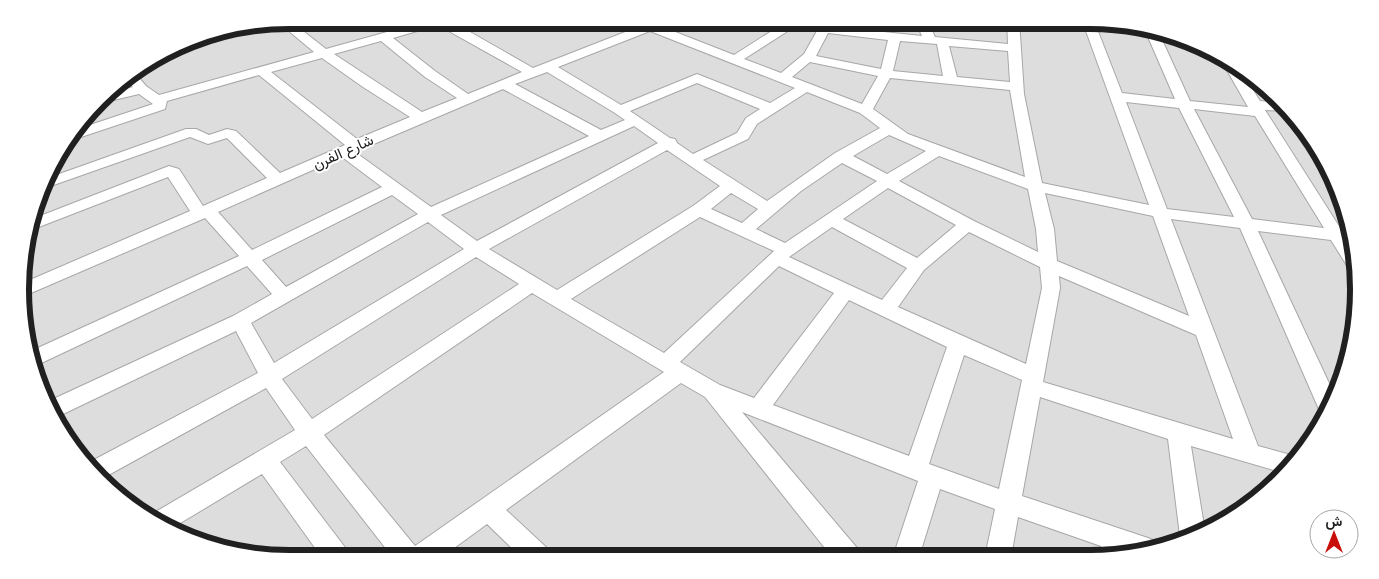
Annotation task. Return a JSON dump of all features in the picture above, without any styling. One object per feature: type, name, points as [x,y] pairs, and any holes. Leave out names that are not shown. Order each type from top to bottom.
[{"type":"street","points":[[293,29],[382,96],[421,117]]},
{"type":"street","points":[[156,100],[411,29]]},
{"type":"street","points":[[457,29],[533,73]]},
{"type":"street","name":"شارع الفرن","points":[[29,288],[421,117],[643,29]]},
{"type":"street","points":[[671,29],[735,59],[865,110],[894,134],[1035,186],[1161,213],[1343,236]]},
{"type":"street","points":[[735,59],[783,29]]},
{"type":"street","points":[[783,78],[809,58],[818,46],[824,29],[1014,48]]},
{"type":"street","points":[[928,29],[936,40],[951,80]]},
{"type":"street","points":[[999,550],[1051,288],[1050,265],[1016,87],[1014,29]]},
{"type":"street","points":[[1092,29],[1250,454]]},
{"type":"street","points":[[865,110],[886,74],[895,36]]},
{"type":"street","points":[[384,37],[430,74],[467,99]]},
{"type":"street","points":[[1153,37],[1185,105],[1246,224],[1325,400]]},
{"type":"street","points":[[809,58],[886,74],[1016,87]]},
{"type":"street","points":[[549,67],[670,142],[692,160],[730,186],[767,208]]},
{"type":"street","points":[[261,71],[393,188],[428,215],[532,284],[712,391],[1009,503],[1114,548]]},
{"type":"street","points":[[1235,74],[1256,108],[1343,236]]},
{"type":"street","points":[[57,407],[240,321],[428,215],[599,135],[628,115],[697,78],[770,108]]},
{"type":"street","points":[[83,132],[157,108],[161,104],[141,89],[134,81]]},
{"type":"street","points":[[504,84],[599,135]]},
{"type":"street","points":[[692,160],[743,136],[751,121],[806,87]]},
{"type":"street","points":[[114,97],[141,89]]},
{"type":"street","points":[[1118,97],[1185,105],[1277,108]]},
{"type":"street","points":[[744,230],[767,208],[840,156],[888,129]]},
{"type":"street","points":[[53,182],[191,132],[208,140],[227,133],[231,134],[278,180]]},
{"type":"street","points":[[100,468],[270,376],[476,248],[670,142]]},
{"type":"street","points":[[431,550],[489,509],[673,368],[782,254],[889,180],[937,151]]},
{"type":"street","points":[[840,156],[889,180],[967,225],[1050,265],[1205,331]]},
{"type":"street","points":[[38,223],[170,171],[173,172],[204,212],[250,258],[285,297]]},
{"type":"street","points":[[557,299],[699,210],[730,186]]},
{"type":"street","points":[[38,356],[250,258],[393,188]]},
{"type":"street","points":[[699,210],[744,230],[846,290],[1032,381],[1178,433],[1284,463]]},
{"type":"street","points":[[832,220],[918,266]]},
{"type":"street","points":[[886,309],[918,266],[967,225]]},
{"type":"street","points":[[166,519],[309,433],[532,284]]},
{"type":"street","points":[[759,408],[846,290]]},
{"type":"street","points":[[240,321],[270,376],[309,433],[403,550]]},
{"type":"street","points":[[907,550],[924,472],[958,344]]},
{"type":"street","points":[[712,391],[836,550]]},
{"type":"street","points":[[1178,433],[1192,529]]},
{"type":"street","points":[[264,460],[331,550]]},
{"type":"street","points":[[489,509],[531,550]]},
{"type":"shaded area","points":[[272,29],[1107,29],[1140,34],[1173,43],[1220,64],[1261,93],[1296,131],[1323,174],[1341,222],[1350,272],[1348,324],[1336,373],[1323,405],[1306,434],[1286,461],[1261,486],[1234,506],[1205,523],[1157,541],[1124,548],[1107,550],[272,550],[239,545],[206,536],[159,515],[118,486],[93,461],[64,420],[43,373],[34,340],[29,307],[31,255],[38,222],[56,174],[73,145],[105,105],[145,73],[174,56],[222,38]]}]
